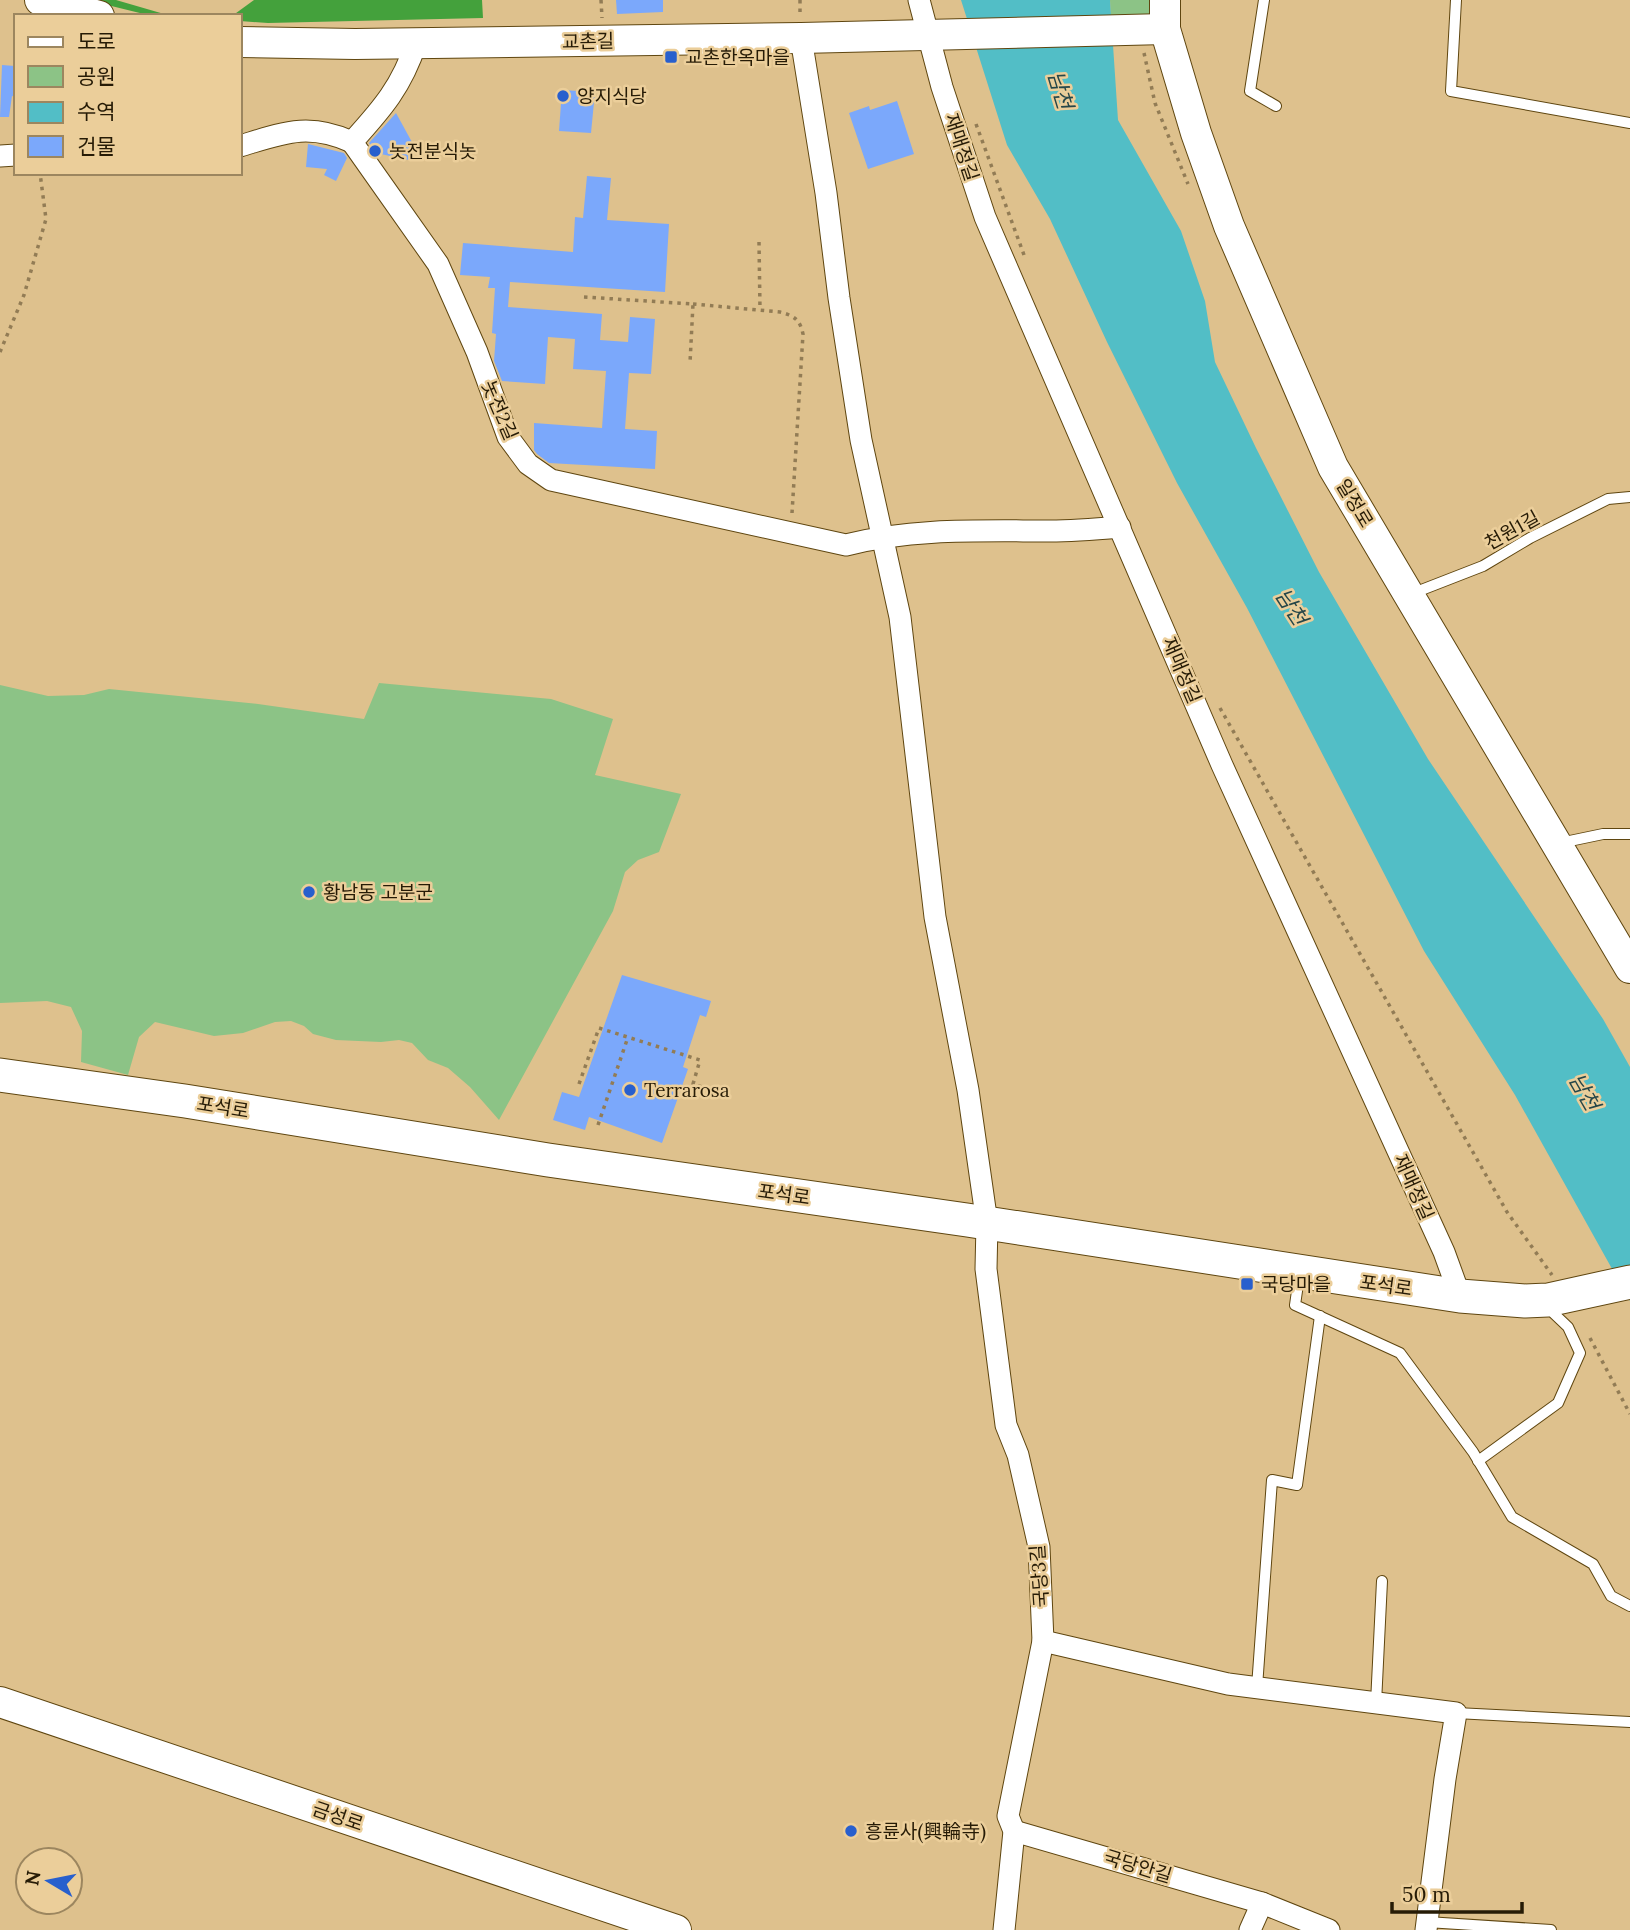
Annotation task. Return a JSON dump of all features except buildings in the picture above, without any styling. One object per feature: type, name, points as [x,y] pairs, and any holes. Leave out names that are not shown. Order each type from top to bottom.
[{"type":"main road","name":"포석로","points":[[0,1075],[1460,1296],[1525,1301],[1554,1298],[1630,1282]]},
{"type":"street","name":"재매정길","points":[[919,0],[932,34],[942,87],[985,217],[1222,765],[1444,1252],[1460,1296]]},
{"type":"street","name":"일정로","points":[[1165,0],[1166,29],[1196,133],[1230,226],[1333,467],[1630,968]]},
{"type":"street","points":[[44,6],[88,14]]},
{"type":"street","name":"교촌길","points":[[242,42],[416,43],[801,38],[1166,29]]},
{"type":"street","name":"국당3길","points":[[801,38],[857,414],[900,617],[935,917],[968,1090],[987,1223],[986,1269],[1006,1425],[1018,1455],[1039,1547],[1043,1641],[1008,1816],[1014,1831],[1004,1930]]},
{"type":"street","points":[[242,145],[304,130],[331,133],[352,142],[382,109],[407,71],[416,43]]},
{"type":"street","name":"놋전2길","points":[[352,142],[438,264],[477,352],[508,437],[528,464],[551,480],[846,545],[881,536],[950,531],[1054,531],[1120,527]]},
{"type":"street","points":[[1043,1641],[1228,1684],[1456,1713],[1427,1926]]},
{"type":"street","name":"금성로","points":[[0,1702],[676,1930]]},
{"type":"street","name":"금성로","points":[[0,1721],[612,1930]]},
{"type":"street","name":"국당안길","points":[[1014,1831],[1262,1903],[1329,1930]]},
{"type":"street","points":[[1250,1930],[1262,1903]]},
{"type":"lane","points":[[1264,0],[1250,91],[1276,106]]},
{"type":"lane","points":[[1456,0],[1451,91],[1630,122]]},
{"type":"lane","name":"천원1길","points":[[1410,594],[1483,566],[1530,538],[1608,499],[1630,497]]},
{"type":"lane","points":[[1558,844],[1603,834],[1630,834]]},
{"type":"lane","points":[[1299,1272],[1295,1305],[1400,1353],[1478,1461],[1512,1517],[1593,1564],[1611,1596],[1630,1606]]},
{"type":"lane","points":[[1478,1461],[1558,1403],[1580,1353],[1554,1298]]},
{"type":"lane","points":[[1257,1688],[1272,1480],[1297,1485],[1320,1316]]},
{"type":"lane","points":[[1376,1703],[1382,1581]]},
{"type":"lane","points":[[1456,1713],[1630,1723]]},
{"type":"lane","points":[[1427,1926],[1551,1930]]},
{"type":"path","points":[[972,112],[1024,256]]},
{"type":"path","points":[[0,352],[24,295],[46,219],[40,175]]},
{"type":"path","points":[[760,242],[761,310]]},
{"type":"path","points":[[584,297],[761,310],[793,315],[800,322],[803,334],[790,533]]},
{"type":"path","points":[[690,363],[693,304]]},
{"type":"path","points":[[1218,704],[1554,1298]]},
{"type":"path","points":[[579,1084],[599,1028],[700,1060],[693,1084],[705,1088]]},
{"type":"path","points":[[598,1125],[628,1037]]},
{"type":"path","points":[[1587,1331],[1630,1414]]},
{"type":"green space","points":[[87,0],[116,0],[164,14],[144,14]]},
{"type":"green space","points":[[254,0],[482,0],[483,18],[268,23],[242,21],[242,14],[235,14]]},
{"type":"green space","points":[[1110,0],[1165,0],[1165,29],[1112,31]]},
{"type":"green space","name":"황남동 고분군","points":[[379,683],[551,699],[613,719],[595,775],[681,794],[659,852],[638,860],[625,872],[613,911],[499,1120],[470,1087],[448,1068],[428,1060],[412,1043],[399,1040],[336,1040],[313,1034],[304,1026],[291,1021],[275,1022],[243,1033],[214,1036],[155,1022],[139,1037],[128,1075],[81,1062],[82,1031],[71,1007],[47,1001],[0,1003],[0,685],[48,696],[84,695],[109,689],[258,704],[364,719]]},
{"type":"water","name":"남천","points":[[961,0],[1110,0],[1118,120],[1181,231],[1205,301],[1215,362],[1256,448],[1319,572],[1428,759],[1603,1019],[1630,1067],[1630,1301],[1515,1095],[1424,951],[1247,608],[1177,483],[1050,219],[1007,145]]},
{"type":"place","name":"교촌한옥마을","points":[[671,57]]},
{"type":"place","name":"양지식당","points":[[563,96]]},
{"type":"place","name":"놋전분식놋","points":[[375,151]]},
{"type":"place","name":"황남동 고분군","points":[[309,892]]},
{"type":"place","name":"Terrarosa","points":[[630,1090]]},
{"type":"place","name":"국당마을","points":[[1247,1284]]},
{"type":"place","name":"흥륜사(興輪寺)","points":[[851,1831]]}]
